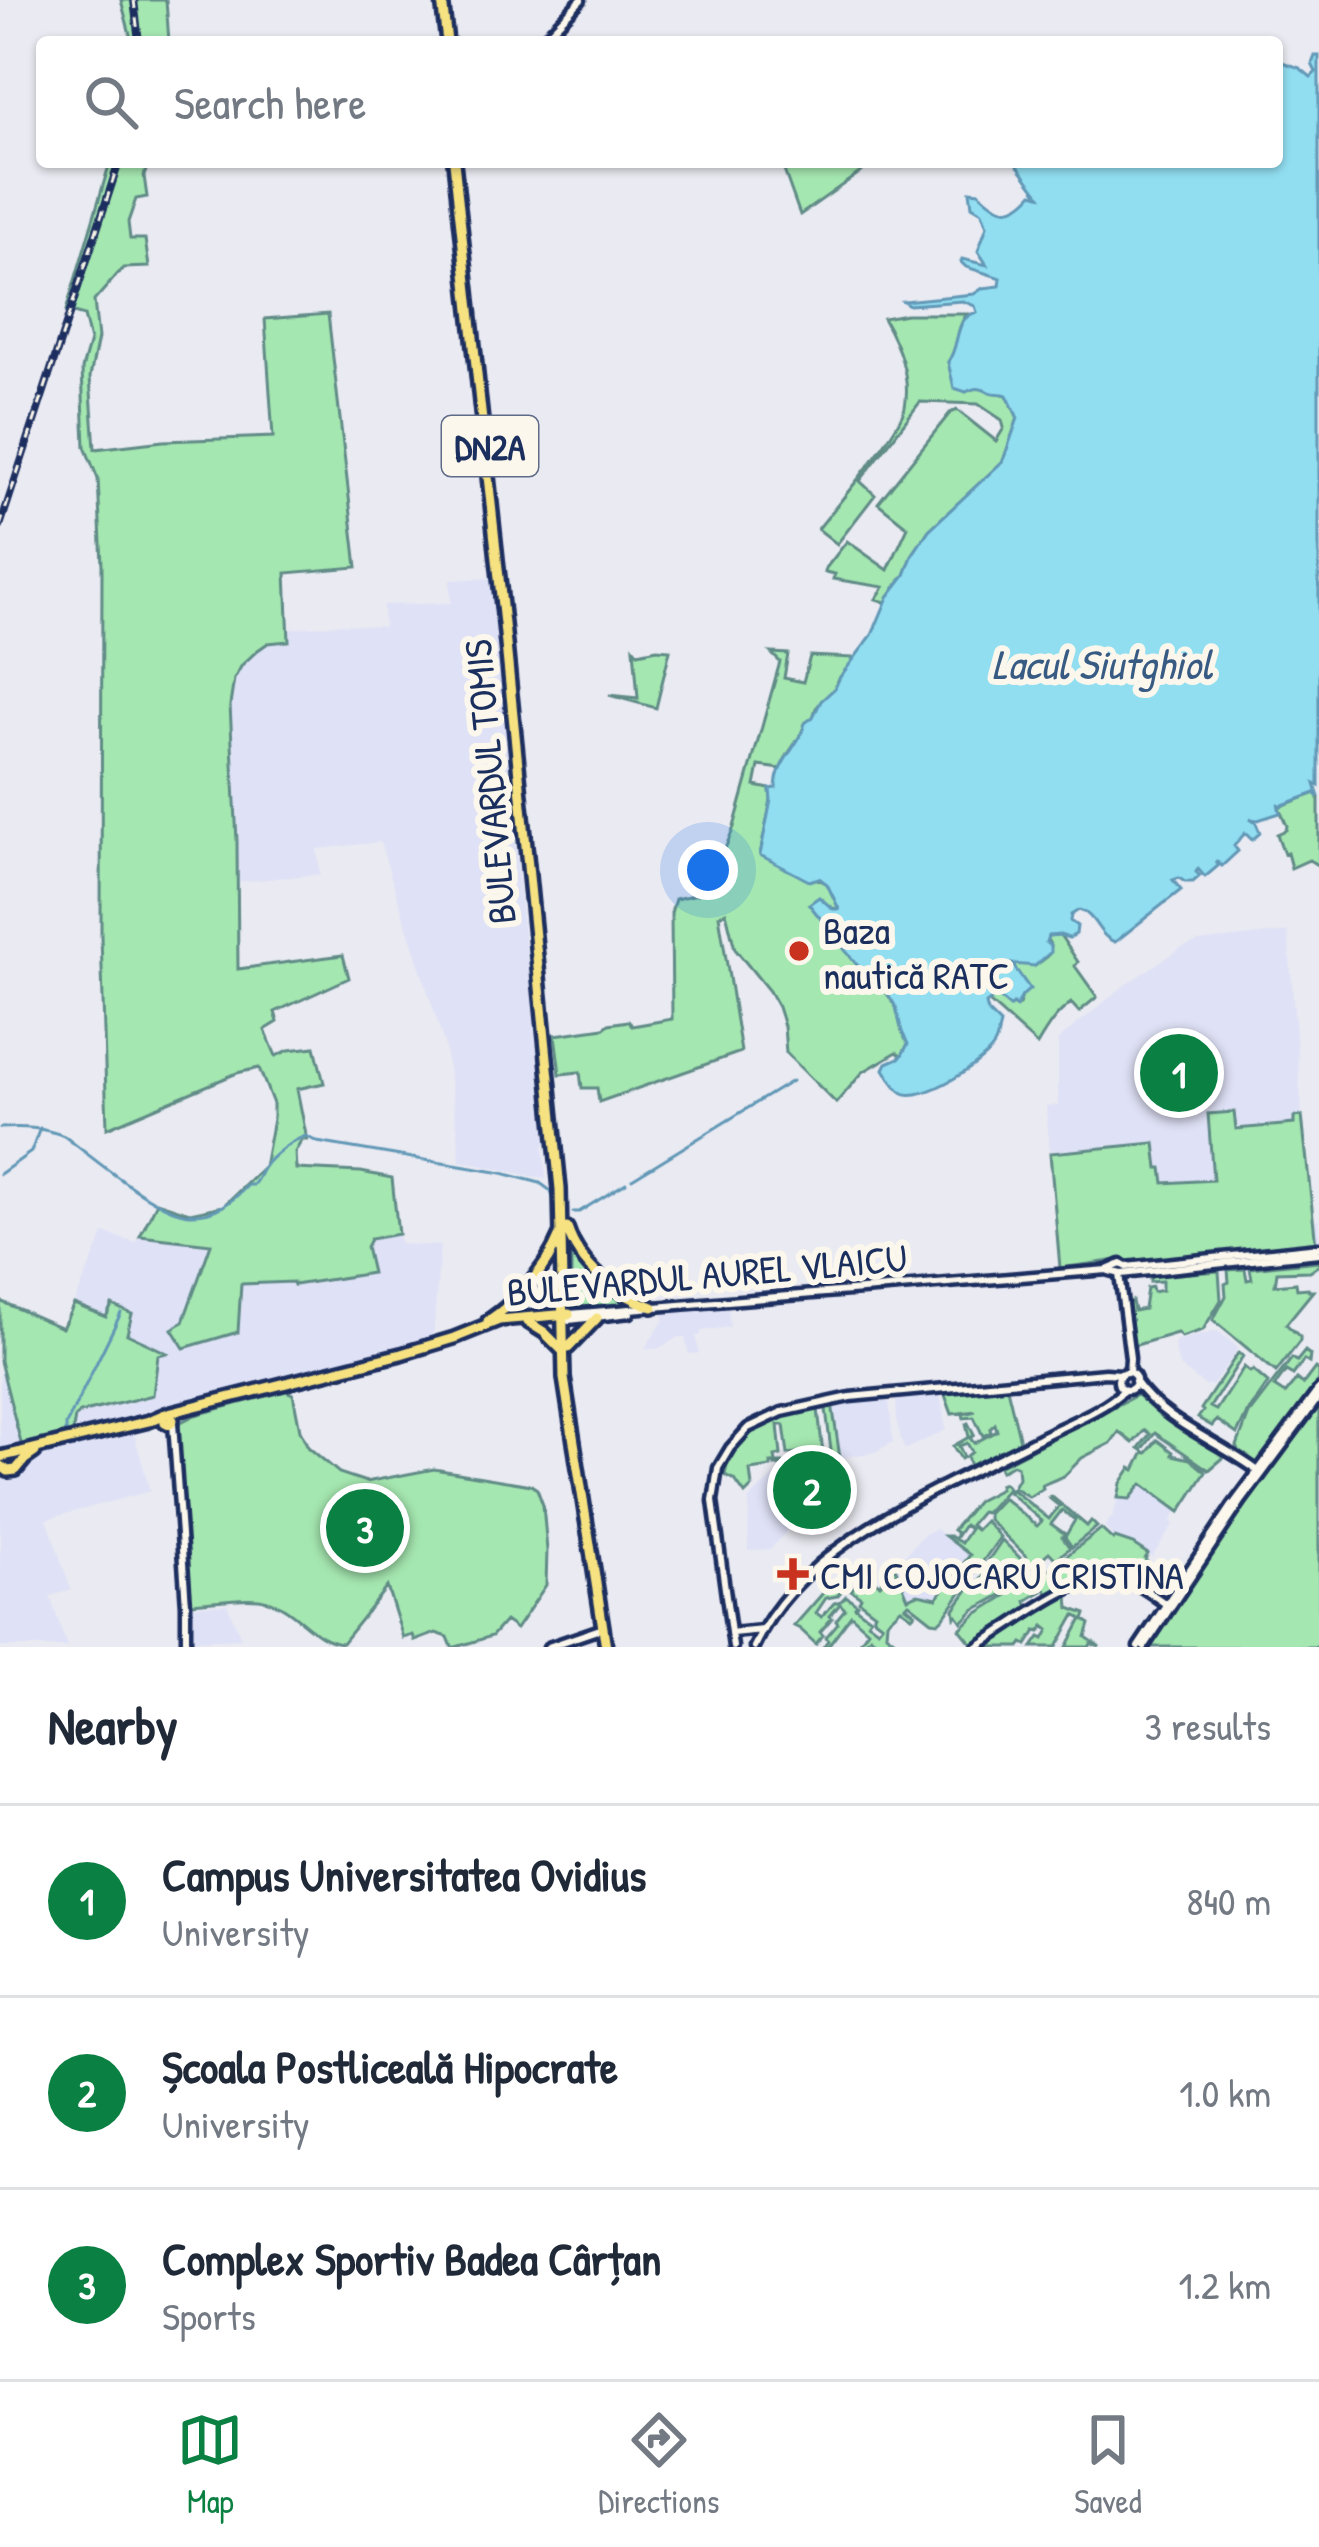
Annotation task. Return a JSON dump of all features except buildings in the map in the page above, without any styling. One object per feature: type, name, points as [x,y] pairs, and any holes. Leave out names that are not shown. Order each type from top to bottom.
[{"type":"main road","points":[[440,0],[443,36]]},
{"type":"main road","name":"BULEVARDUL TOMIS","points":[[458,168],[565,1228],[566,1397],[606,1647]]},
{"type":"main road","points":[[565,1228],[603,1280],[628,1298],[652,1307]]},
{"type":"main road","points":[[466,1334],[506,1308],[526,1287],[565,1228]]},
{"type":"main road","name":"BULEVARDUL AUREL VLAICU","points":[[168,1419],[502,1326],[566,1318]]},
{"type":"main road","name":"BULEVARDUL AUREL VLAICU","points":[[5,1460],[401,1354],[500,1320],[566,1318]]},
{"type":"main road","points":[[528,1322],[565,1350],[597,1318]]},
{"type":"main road","name":"BULEVARDUL AUREL VLAICU","points":[[5,1460],[20,1456],[21,1466],[28,1456],[57,1444]]},
{"type":"street","points":[[546,36],[581,0]]},
{"type":"street","name":"BULEVARDUL AUREL VLAICU","points":[[566,1318],[1319,1250]]},
{"type":"street","points":[[1122,1271],[1127,1390]]},
{"type":"street","name":"BULEVARDUL AUREL VLAICU","points":[[566,1318],[1122,1271]]},
{"type":"street","points":[[734,1647],[713,1501],[718,1468],[748,1428],[782,1412],[850,1397],[1107,1373],[1135,1382],[1176,1420],[1258,1471]]},
{"type":"street","points":[[754,1647],[783,1601],[809,1574],[867,1530],[1106,1403],[1135,1382]]},
{"type":"street","points":[[1127,1390],[1142,1393]]},
{"type":"street","points":[[1141,1647],[1258,1471],[1319,1393]]},
{"type":"street","points":[[1141,1647],[1319,1393]]},
{"type":"street","points":[[168,1419],[174,1436],[186,1647]]},
{"type":"street","points":[[977,1647],[1094,1578],[1121,1578],[1166,1604]]},
{"type":"street","points":[[548,1647],[603,1628]]},
{"type":"street","points":[[731,1633],[763,1630]]},
{"type":"shaded area","points":[[494,578],[523,927],[553,1143],[543,1145],[546,1179],[460,1161],[444,1042],[380,842],[317,849],[320,874],[236,882],[230,705],[234,679],[242,665],[268,643],[289,641],[289,629],[338,624],[384,627],[383,605],[451,603],[450,580]]},
{"type":"shaded area","points":[[1288,932],[1302,1116],[1313,1219],[1319,1220],[1319,1252],[1316,1246],[1060,1268],[1046,1106],[1058,1105],[1058,1040],[1125,985],[1181,948]]},
{"type":"shaded area","points":[[104,1233],[136,1243],[140,1236],[212,1243],[182,1322],[240,1284],[372,1272],[366,1247],[370,1238],[398,1234],[400,1244],[440,1246],[433,1339],[87,1431],[72,1427],[80,1413],[153,1395],[158,1355],[165,1352],[127,1334],[132,1314],[107,1317],[74,1304]]},
{"type":"shaded area","points":[[728,1306],[730,1327],[701,1331],[696,1336],[699,1353],[689,1354],[685,1337],[657,1349],[645,1348],[664,1320],[663,1313]]},
{"type":"shaded area","points":[[1218,1331],[1239,1348],[1212,1386],[1206,1386],[1179,1366],[1174,1344]]},
{"type":"shaded area","points":[[0,1361],[26,1460],[134,1434],[150,1491],[47,1519],[71,1590],[50,1596],[67,1647],[0,1647]]},
{"type":"shaded area","points":[[940,1394],[946,1430],[906,1449],[896,1397]]},
{"type":"shaded area","points":[[882,1398],[889,1402],[893,1442],[875,1452],[840,1458],[832,1403]]},
{"type":"shaded area","points":[[812,1466],[827,1491],[807,1504],[795,1487],[786,1492],[800,1517],[770,1549],[748,1551],[749,1500],[774,1475]]},
{"type":"shaded area","points":[[1141,1483],[1178,1510],[1152,1557],[1104,1527],[1118,1498],[1130,1499]]},
{"type":"shaded area","points":[[935,1529],[971,1554],[937,1598],[918,1594],[908,1599],[895,1567],[923,1535]]},
{"type":"shaded area","points":[[227,1604],[241,1638],[190,1640],[190,1606]]},
{"type":"green space","points":[[121,0],[166,0],[169,36],[130,36]]},
{"type":"green space","points":[[108,168],[147,168],[147,197],[136,199],[128,222],[130,239],[145,239],[149,267],[123,268],[94,301],[98,338],[90,377],[95,449],[273,437],[265,319],[328,314],[357,567],[286,573],[289,641],[268,643],[242,665],[234,679],[230,705],[238,969],[343,955],[349,978],[275,1012],[278,1022],[265,1030],[276,1056],[315,1047],[324,1083],[297,1089],[307,1140],[295,1152],[296,1169],[392,1178],[398,1234],[370,1239],[366,1247],[372,1273],[294,1285],[241,1284],[238,1332],[184,1348],[172,1329],[183,1322],[211,1244],[140,1236],[157,1202],[190,1213],[223,1206],[264,1167],[273,1104],[259,1068],[107,1128],[98,479],[85,447],[82,369],[90,341],[84,316],[66,311]]},
{"type":"green space","points":[[783,168],[867,168],[800,215]]},
{"type":"green space","points":[[967,314],[948,362],[952,377],[966,392],[977,387],[1007,395],[1018,418],[1003,461],[929,530],[888,603],[876,599],[884,587],[833,579],[835,574],[825,572],[826,568],[847,541],[888,570],[908,527],[878,503],[950,413],[957,410],[996,441],[1004,428],[1002,420],[978,404],[920,402],[860,481],[875,495],[837,544],[818,529],[901,418],[905,372],[883,318]]},
{"type":"green space","points":[[634,648],[638,653],[670,650],[656,708],[609,695],[638,698]]},
{"type":"green space","points":[[771,653],[788,654],[784,678],[803,682],[810,656],[855,658],[805,723],[781,769],[759,766],[755,786],[770,789],[771,800],[760,855],[827,883],[839,909],[810,905],[857,965],[884,989],[896,1007],[908,1044],[902,1056],[897,1052],[863,1072],[836,1103],[786,1053],[778,1007],[735,949],[726,912],[719,915],[741,1052],[599,1102],[597,1088],[582,1088],[580,1072],[560,1074],[555,1035],[629,1021],[632,1026],[672,1019],[671,913],[675,899],[707,892],[734,827],[780,662]]},
{"type":"green space","points":[[1316,793],[1319,866],[1309,860],[1291,868],[1277,834],[1287,826],[1277,803],[1281,806]]},
{"type":"green space","points":[[1060,935],[1097,997],[1079,1012],[1071,1003],[1037,1045],[988,1001],[997,996],[1010,1006],[1019,1005],[1022,996],[1011,964],[1035,966],[1048,956],[1051,946],[1046,938]]},
{"type":"green space","points":[[1234,1112],[1236,1129],[1294,1124],[1294,1117],[1302,1116],[1316,1245],[1060,1268],[1050,1153],[1155,1143],[1164,1183],[1213,1180],[1208,1114]]},
{"type":"green space","points":[[571,1251],[599,1283],[633,1306],[571,1310]]},
{"type":"green space","points":[[1319,1261],[1310,1271],[1277,1272],[1275,1285],[1296,1283],[1297,1289],[1313,1291],[1286,1324],[1300,1341],[1276,1372],[1213,1320],[1226,1296],[1228,1270],[1245,1269],[1247,1280],[1252,1279],[1250,1268]]},
{"type":"green space","points":[[1219,1271],[1221,1300],[1203,1330],[1133,1346],[1127,1304],[1132,1301],[1134,1311],[1144,1309],[1147,1288],[1162,1290],[1162,1281],[1150,1282],[1150,1276]]},
{"type":"green space","points":[[0,1301],[62,1328],[74,1304],[106,1317],[112,1305],[132,1314],[127,1334],[167,1353],[158,1355],[153,1395],[80,1413],[72,1436],[22,1447],[0,1361]]},
{"type":"green space","points":[[1305,1351],[1309,1363],[1304,1360],[1293,1375],[1286,1371],[1274,1387],[1285,1394],[1297,1379],[1303,1384],[1315,1368],[1319,1380],[1257,1464],[1237,1446],[1249,1414],[1292,1358],[1297,1361]]},
{"type":"green space","points":[[1238,1353],[1243,1356],[1210,1407],[1216,1410],[1244,1367],[1268,1383],[1237,1434],[1217,1420],[1212,1426],[1198,1418]]},
{"type":"green space","points":[[1007,1388],[1020,1441],[970,1467],[967,1456],[972,1452],[967,1443],[959,1446],[961,1459],[953,1446],[969,1437],[966,1424],[974,1443],[997,1431],[995,1424],[983,1436],[974,1417],[964,1418],[963,1414],[976,1411],[952,1414],[944,1392]]},
{"type":"green space","points":[[286,1391],[293,1394],[308,1447],[339,1473],[366,1482],[434,1469],[537,1489],[543,1505],[546,1585],[516,1629],[505,1621],[492,1636],[456,1647],[448,1637],[436,1633],[415,1641],[413,1635],[403,1638],[387,1587],[342,1643],[322,1637],[268,1601],[191,1603],[177,1424]]},
{"type":"green space","points":[[1137,1395],[1174,1425],[1228,1454],[1209,1470],[1155,1433],[1142,1450],[1150,1434],[1145,1430],[1133,1443],[1119,1432],[1111,1443],[1029,1497],[1013,1487],[1017,1466],[1001,1471],[999,1466]]},
{"type":"green space","points":[[832,1403],[840,1458],[832,1459],[826,1409],[818,1409],[823,1454],[799,1459],[798,1453],[788,1454],[784,1425],[778,1425],[781,1455],[775,1456],[776,1463],[792,1463],[750,1470],[752,1487],[745,1494],[725,1475],[729,1458],[751,1433],[782,1417]]},
{"type":"green space","points":[[1319,1403],[1319,1647],[1149,1647],[1263,1479]]},
{"type":"green space","points":[[1157,1440],[1172,1455],[1190,1459],[1206,1472],[1180,1512],[1142,1484],[1130,1499],[1118,1498],[1131,1468],[1135,1470]]},
{"type":"green space","points":[[1004,1483],[1008,1488],[970,1525],[976,1530],[985,1521],[1000,1537],[943,1618],[932,1621],[909,1603],[912,1616],[901,1608],[887,1621],[886,1633],[904,1647],[870,1647],[875,1640],[870,1636],[856,1647],[868,1630],[851,1615],[823,1647],[845,1609],[840,1604],[816,1644],[794,1626],[823,1593],[847,1580],[837,1596],[826,1598],[816,1613],[822,1617],[846,1596],[878,1629],[882,1624],[873,1617],[875,1613],[851,1590],[865,1576],[880,1584],[895,1567],[908,1598],[918,1594],[937,1598],[970,1555],[945,1536],[961,1543],[970,1529],[964,1525],[956,1537],[953,1530],[977,1501]]},
{"type":"green space","points":[[1011,1489],[1049,1519],[1059,1506],[1051,1496],[1087,1526],[1091,1521],[1097,1527],[1072,1547],[1065,1537],[1075,1520],[1062,1510],[1051,1524],[1065,1534],[1062,1537],[1070,1548],[1056,1559],[1049,1552],[1031,1568],[1026,1556],[988,1519],[1003,1498],[1037,1526],[1042,1521],[1008,1492]]},
{"type":"green space","points":[[1101,1529],[1113,1540],[1133,1544],[1148,1554],[1136,1579],[1113,1573],[1091,1575],[1049,1595],[1038,1578]]},
{"type":"green space","points":[[1002,1540],[1042,1591],[1026,1601],[1028,1609],[973,1645],[960,1629],[1007,1592],[962,1622],[954,1609],[975,1580],[979,1582]]},
{"type":"green space","points":[[1068,1595],[1069,1608],[1086,1614],[1084,1620],[1090,1624],[1086,1637],[1100,1647],[1067,1647],[1082,1619],[1075,1615],[1057,1647],[1033,1647],[1049,1630],[1044,1626],[1027,1645],[986,1647]]},
{"type":"water","name":"Lacul Siutghiol","points":[[1319,56],[1319,786],[1315,784],[1319,797],[1315,793],[1278,803],[1280,813],[1250,819],[1260,833],[1252,840],[1245,833],[1234,846],[1238,851],[1222,866],[1216,861],[1218,866],[1205,877],[1198,869],[1200,876],[1193,882],[1173,880],[1181,890],[1115,942],[1085,912],[1071,915],[1076,934],[1048,936],[1051,952],[1035,966],[1012,964],[1030,989],[1016,1007],[997,996],[986,1004],[1000,1024],[990,1052],[938,1087],[903,1093],[884,1069],[901,1057],[908,1044],[896,1007],[809,904],[819,897],[839,909],[827,884],[819,878],[809,881],[760,855],[770,789],[776,788],[780,769],[805,723],[872,635],[888,597],[929,530],[1003,461],[1018,418],[1007,395],[954,388],[948,362],[964,320],[977,312],[975,306],[963,301],[909,305],[903,301],[974,294],[1000,286],[1001,278],[961,262],[987,265],[978,251],[987,226],[982,212],[972,206],[970,191],[1006,209],[1019,206],[1033,193],[1040,195],[1020,168],[1283,168],[1283,62],[1311,77],[1316,72],[1312,64]]},
{"type":"waterway","points":[[632,1179],[792,1081]]},
{"type":"waterway","points":[[0,1128],[32,1128],[64,1136],[144,1195],[177,1212],[208,1212],[229,1202],[253,1185],[277,1153],[306,1136],[317,1142],[540,1183],[551,1191],[556,1208]]},
{"type":"waterway","points":[[0,1174],[31,1152],[40,1128]]},
{"type":"waterway","points":[[573,1212],[626,1183]]},
{"type":"waterway","points":[[66,1434],[66,1425],[121,1313]]},
{"type":"railway","points":[[134,0],[138,36]]},
{"type":"railway","points":[[0,526],[117,168]]},
{"type":"place","name":"Baza nautică RATC","points":[[799,951]]},
{"type":"place","name":"Campus Universitatea Ovidius","points":[[1179,1073]]},
{"type":"place","name":"Școala Postliceală Hipocrate","points":[[812,1490]]},
{"type":"place","name":"Complex Sportiv Badea Cârțan","points":[[365,1528]]},
{"type":"place","name":"CMI COJOCARU CRISTINA","points":[[793,1574]]}]
